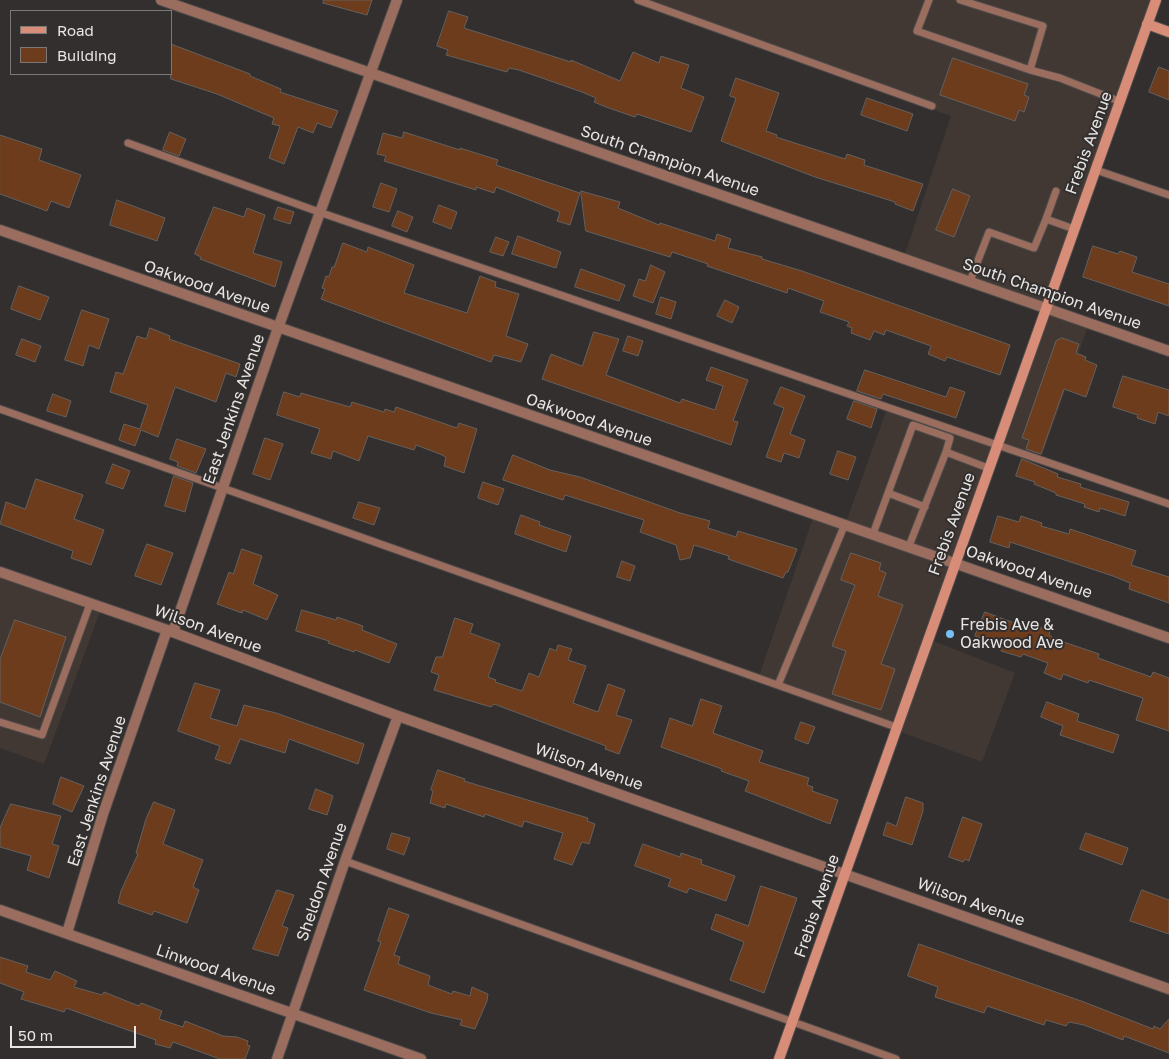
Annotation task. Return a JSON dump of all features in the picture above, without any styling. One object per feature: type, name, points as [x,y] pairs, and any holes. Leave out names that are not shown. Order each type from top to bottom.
[{"type":"main road","name":"Frebis Avenue","points":[[779,1059],[1156,0]]},
{"type":"main road","points":[[1147,24],[1169,32]]},
{"type":"street","name":"South Champion Avenue","points":[[160,0],[1169,351]]},
{"type":"street","name":"East Jenkins Avenue","points":[[67,933],[103,814],[398,0]]},
{"type":"street","name":"Oakwood Avenue","points":[[0,230],[1169,638]]},
{"type":"street","name":"Wilson Avenue","points":[[0,572],[170,631],[398,716],[1169,989]]},
{"type":"street","name":"Sheldon Avenue","points":[[277,1059],[345,861],[398,716]]},
{"type":"street","name":"Linwood Avenue","points":[[0,910],[421,1059]]},
{"type":"lane","points":[[638,0],[932,106]]},
{"type":"lane","points":[[929,0],[917,31],[1030,70],[1060,78],[1120,102]]},
{"type":"lane","points":[[960,0],[1043,26],[1030,70]]},
{"type":"lane","points":[[128,143],[320,212],[1169,504]]},
{"type":"lane","points":[[1096,170],[1169,195]]},
{"type":"lane","points":[[970,281],[989,232],[1034,248],[1056,191]]},
{"type":"lane","points":[[1046,219],[1074,230]]},
{"type":"lane","points":[[0,409],[896,727]]},
{"type":"lane","points":[[873,534],[913,425],[950,438],[909,546]]},
{"type":"lane","points":[[946,452],[988,468]]},
{"type":"lane","points":[[888,493],[924,507]]},
{"type":"lane","points":[[778,685],[845,524]]},
{"type":"lane","points":[[0,722],[42,735],[90,604]]},
{"type":"lane","points":[[345,861],[896,1059]]},
{"type":"shaded area","points":[[630,0],[1157,0],[1049,306],[1090,321],[1041,458],[1000,445],[931,640],[1015,673],[982,762],[758,679],[815,512],[845,525],[888,406],[995,443],[1044,306],[904,257],[951,116]]},
{"type":"shaded area","points":[[0,572],[101,609],[44,764],[0,748]]},
{"type":"building","points":[[324,0],[372,0],[367,15],[323,3]]},
{"type":"building","points":[[449,11],[468,17],[464,28],[571,62],[571,60],[620,81],[633,52],[659,63],[661,56],[689,65],[681,88],[704,97],[691,132],[637,114],[635,117],[606,107],[594,102],[596,98],[582,92],[519,70],[509,68],[507,72],[446,55],[448,50],[437,46]]},
{"type":"building","points":[[172,44],[250,74],[250,76],[281,89],[280,92],[338,111],[331,128],[317,123],[313,133],[298,127],[284,164],[269,158],[280,126],[272,124],[274,118],[217,94],[171,79]]},
{"type":"building","points":[[953,58],[1028,84],[1024,95],[1029,97],[1024,112],[1019,110],[1015,121],[940,95]]},
{"type":"building","points":[[1159,67],[1169,71],[1169,100],[1149,92]]},
{"type":"building","points":[[736,78],[779,93],[766,131],[777,135],[776,137],[845,159],[847,154],[865,160],[864,165],[923,184],[913,211],[895,204],[895,202],[815,177],[721,141],[736,98],[730,96]]},
{"type":"building","points":[[867,98],[913,114],[907,131],[861,115]]},
{"type":"building","points":[[170,132],[186,139],[179,156],[163,150]]},
{"type":"building","points":[[404,132],[498,160],[496,165],[580,193],[570,225],[557,221],[560,212],[496,187],[494,193],[476,187],[476,190],[384,161],[386,156],[377,154],[383,133],[402,138]]},
{"type":"building","points":[[0,135],[42,149],[39,160],[81,175],[69,208],[51,201],[47,211],[0,194]]},
{"type":"building","points":[[381,183],[397,189],[389,212],[373,207]]},
{"type":"building","points":[[953,189],[970,196],[954,237],[936,230]]},
{"type":"building","points":[[581,191],[620,202],[618,208],[659,225],[660,223],[715,241],[717,234],[731,239],[728,248],[762,257],[762,259],[802,271],[1010,345],[1000,375],[947,357],[945,361],[928,354],[931,346],[886,330],[884,335],[874,331],[870,340],[851,333],[852,328],[847,326],[849,322],[820,312],[824,301],[788,288],[787,293],[672,252],[670,257],[586,231]]},
{"type":"building","points":[[117,200],[165,218],[157,241],[110,225]]},
{"type":"building","points":[[439,205],[457,212],[451,229],[433,222]]},
{"type":"building","points":[[214,207],[244,217],[247,208],[265,215],[253,253],[282,262],[275,287],[200,259],[201,257],[195,254]]},
{"type":"building","points":[[278,207],[294,212],[290,224],[274,219]]},
{"type":"building","points":[[398,211],[413,217],[407,232],[392,226]]},
{"type":"building","points":[[518,236],[561,252],[556,268],[512,254]]},
{"type":"building","points":[[496,237],[509,242],[503,256],[490,252]]},
{"type":"building","points":[[343,243],[367,252],[368,247],[414,265],[404,293],[467,313],[480,276],[496,282],[495,287],[519,294],[506,336],[528,344],[521,362],[494,355],[491,362],[321,299],[325,289],[322,288],[326,276],[329,277]]},
{"type":"building","points":[[1093,246],[1118,254],[1120,251],[1137,257],[1132,272],[1169,284],[1169,306],[1083,277]]},
{"type":"building","points":[[651,265],[665,272],[653,303],[633,296],[639,279],[645,281]]},
{"type":"building","points":[[581,269],[625,285],[619,301],[575,287]]},
{"type":"building","points":[[19,286],[49,297],[40,320],[11,309]]},
{"type":"building","points":[[661,297],[676,302],[671,319],[656,314]]},
{"type":"building","points":[[725,300],[739,307],[732,323],[717,316]]},
{"type":"building","points":[[82,310],[109,319],[99,349],[89,345],[83,366],[65,360]]},
{"type":"building","points":[[150,328],[170,336],[169,339],[240,364],[236,377],[226,373],[216,402],[175,387],[158,437],[141,430],[135,446],[119,440],[124,424],[140,429],[148,405],[110,392],[116,372],[123,374],[137,336],[146,339]]},
{"type":"building","points":[[594,332],[619,339],[606,375],[680,403],[682,399],[715,410],[723,386],[706,380],[711,367],[748,380],[733,421],[738,422],[731,445],[542,379],[551,354],[582,366]]},
{"type":"building","points":[[628,336],[643,341],[638,356],[623,351]]},
{"type":"building","points":[[1062,338],[1079,344],[1076,353],[1086,357],[1085,360],[1097,365],[1086,397],[1064,389],[1041,454],[1026,449],[1029,440],[1022,438],[1056,341]]},
{"type":"building","points":[[22,339],[41,346],[35,362],[16,355]]},
{"type":"building","points":[[865,370],[946,397],[950,387],[965,392],[956,418],[883,394],[881,399],[857,391]]},
{"type":"building","points":[[1123,376],[1169,390],[1169,416],[1158,412],[1155,424],[1137,418],[1138,415],[1113,407]]},
{"type":"building","points":[[781,387],[805,396],[790,434],[805,440],[799,458],[784,453],[781,462],[766,457],[784,408],[774,404]]},
{"type":"building","points":[[284,392],[300,397],[301,393],[350,407],[352,402],[384,412],[385,409],[394,412],[396,407],[457,428],[459,423],[477,429],[464,473],[444,466],[446,457],[440,454],[416,445],[414,450],[368,436],[359,461],[333,451],[331,459],[311,453],[320,429],[277,415]]},
{"type":"building","points":[[53,394],[71,401],[66,417],[47,411]]},
{"type":"building","points":[[854,401],[877,409],[871,428],[847,419]]},
{"type":"building","points":[[265,438],[283,444],[270,480],[253,474]]},
{"type":"building","points":[[177,439],[206,449],[196,473],[177,466],[178,462],[170,459]]},
{"type":"building","points":[[838,451],[856,457],[848,480],[830,474]]},
{"type":"building","points":[[513,455],[550,470],[580,477],[680,513],[710,521],[708,528],[736,537],[738,531],[797,549],[788,572],[786,572],[783,578],[728,559],[729,556],[694,545],[690,558],[680,560],[676,545],[640,532],[644,520],[565,495],[563,500],[503,480]]},
{"type":"building","points":[[1022,459],[1058,474],[1057,477],[1081,484],[1080,487],[1129,502],[1125,516],[1100,508],[1099,512],[1084,507],[1085,504],[1056,495],[1056,493],[1034,484],[1035,482],[1016,476]]},
{"type":"building","points":[[113,464],[130,471],[123,489],[106,483]]},
{"type":"building","points":[[174,476],[193,483],[185,512],[165,506]]},
{"type":"building","points":[[36,479],[83,495],[74,519],[104,530],[91,565],[71,558],[73,551],[0,524],[6,502],[25,509]]},
{"type":"building","points":[[483,482],[504,489],[498,505],[478,498]]},
{"type":"building","points":[[359,502],[380,508],[374,525],[353,518]]},
{"type":"building","points":[[521,515],[540,522],[539,525],[571,536],[566,552],[515,534]]},
{"type":"building","points":[[998,516],[1019,522],[1021,516],[1042,523],[1041,526],[1069,534],[1070,529],[1136,551],[1131,565],[1169,577],[1169,603],[1129,589],[1130,583],[1113,576],[1010,542],[1009,548],[990,542]]},
{"type":"building","points":[[147,544],[173,553],[161,585],[135,576]]},
{"type":"building","points":[[242,549],[262,556],[253,584],[278,595],[267,620],[243,610],[242,613],[217,604],[229,572],[233,574]]},
{"type":"building","points":[[851,553],[881,563],[879,570],[886,573],[878,596],[903,605],[881,664],[895,669],[881,710],[832,694],[846,651],[832,646],[855,585],[841,580]]},
{"type":"building","points":[[622,561],[635,566],[630,581],[617,577]]},
{"type":"building","points":[[302,610],[336,620],[337,617],[363,626],[362,630],[397,644],[389,663],[296,631]]},
{"type":"building","points":[[985,612],[1017,624],[1019,620],[1050,631],[1049,635],[1055,639],[1099,654],[1098,658],[1151,677],[1153,672],[1169,678],[1169,731],[1136,720],[1143,698],[1089,680],[1088,683],[1063,674],[1061,680],[1044,673],[1048,663],[1023,654],[1021,657],[1001,651],[1002,646],[975,636]]},
{"type":"building","points":[[455,618],[473,624],[470,633],[500,644],[488,677],[496,680],[495,682],[522,691],[529,673],[539,677],[550,648],[556,651],[558,645],[572,649],[568,660],[586,666],[573,703],[598,712],[608,684],[625,690],[616,715],[632,720],[619,754],[605,749],[606,746],[494,704],[491,707],[434,690],[439,675],[431,672],[436,657],[442,657]]},
{"type":"building","points":[[15,620],[66,637],[40,717],[0,702],[0,660]]},
{"type":"building","points":[[195,683],[220,690],[210,718],[237,726],[244,705],[276,713],[364,744],[358,764],[289,739],[285,753],[240,739],[230,764],[215,759],[220,746],[178,731]]},
{"type":"building","points":[[701,699],[722,706],[713,733],[763,751],[759,762],[809,778],[807,785],[813,787],[812,791],[838,800],[830,824],[745,791],[749,781],[661,747],[670,718],[692,726]]},
{"type":"building","points":[[1047,702],[1079,714],[1077,721],[1119,735],[1113,753],[1060,735],[1063,726],[1041,717]]},
{"type":"building","points":[[801,722],[815,727],[808,744],[795,739]]},
{"type":"building","points":[[438,770],[465,779],[464,781],[588,818],[587,821],[595,824],[589,844],[582,842],[572,865],[554,859],[563,833],[524,821],[522,827],[485,814],[484,817],[446,804],[445,808],[430,803],[433,791],[431,790]]},
{"type":"building","points":[[61,777],[84,786],[72,812],[53,804]]},
{"type":"building","points":[[316,789],[333,796],[327,815],[309,809]]},
{"type":"building","points":[[906,797],[923,803],[923,811],[912,845],[883,835],[887,822],[896,826]]},
{"type":"building","points":[[154,802],[175,810],[163,844],[203,860],[193,887],[199,890],[187,923],[154,911],[152,915],[118,903],[121,891],[138,854],[136,853],[146,819]]},
{"type":"building","points":[[11,804],[61,816],[52,844],[59,846],[49,878],[27,870],[31,856],[0,847],[0,828]]},
{"type":"building","points":[[963,817],[982,824],[969,861],[965,859],[963,862],[949,857]]},
{"type":"building","points":[[392,833],[410,838],[404,855],[387,849]]},
{"type":"building","points":[[1086,833],[1128,848],[1122,865],[1080,849]]},
{"type":"building","points":[[643,844],[680,857],[681,853],[702,860],[701,864],[735,876],[726,901],[689,888],[687,893],[668,886],[671,879],[635,866]]},
{"type":"building","points":[[761,886],[797,898],[764,993],[730,980],[744,942],[711,929],[716,914],[748,926]]},
{"type":"building","points":[[277,890],[294,895],[282,926],[288,928],[278,956],[253,949]]},
{"type":"building","points":[[1142,890],[1169,900],[1169,934],[1130,921]]},
{"type":"building","points":[[389,908],[409,915],[394,955],[400,957],[398,964],[430,976],[428,985],[452,994],[453,991],[470,996],[472,987],[488,994],[475,1029],[460,1025],[462,1020],[431,1013],[364,990],[381,942],[378,941]]},
{"type":"building","points":[[919,944],[1084,1002],[1153,1029],[1154,1026],[1160,1029],[1169,1019],[1169,1053],[1124,1036],[1123,1040],[1084,1025],[1069,1022],[1066,1026],[1046,1020],[1044,1025],[987,1006],[984,1013],[935,997],[938,987],[908,976]]},
{"type":"building","points":[[0,957],[28,966],[26,972],[50,980],[55,971],[77,981],[74,987],[102,995],[104,992],[139,1006],[141,1003],[162,1011],[159,1019],[183,1027],[185,1021],[223,1036],[237,1037],[248,1041],[247,1045],[250,1046],[245,1059],[220,1059],[173,1042],[170,1048],[155,1044],[156,1040],[66,1008],[64,1012],[21,999],[24,992],[0,983]]},
{"type":"place","name":"Frebis Ave & Oakwood Ave","points":[[950,634]]}]
